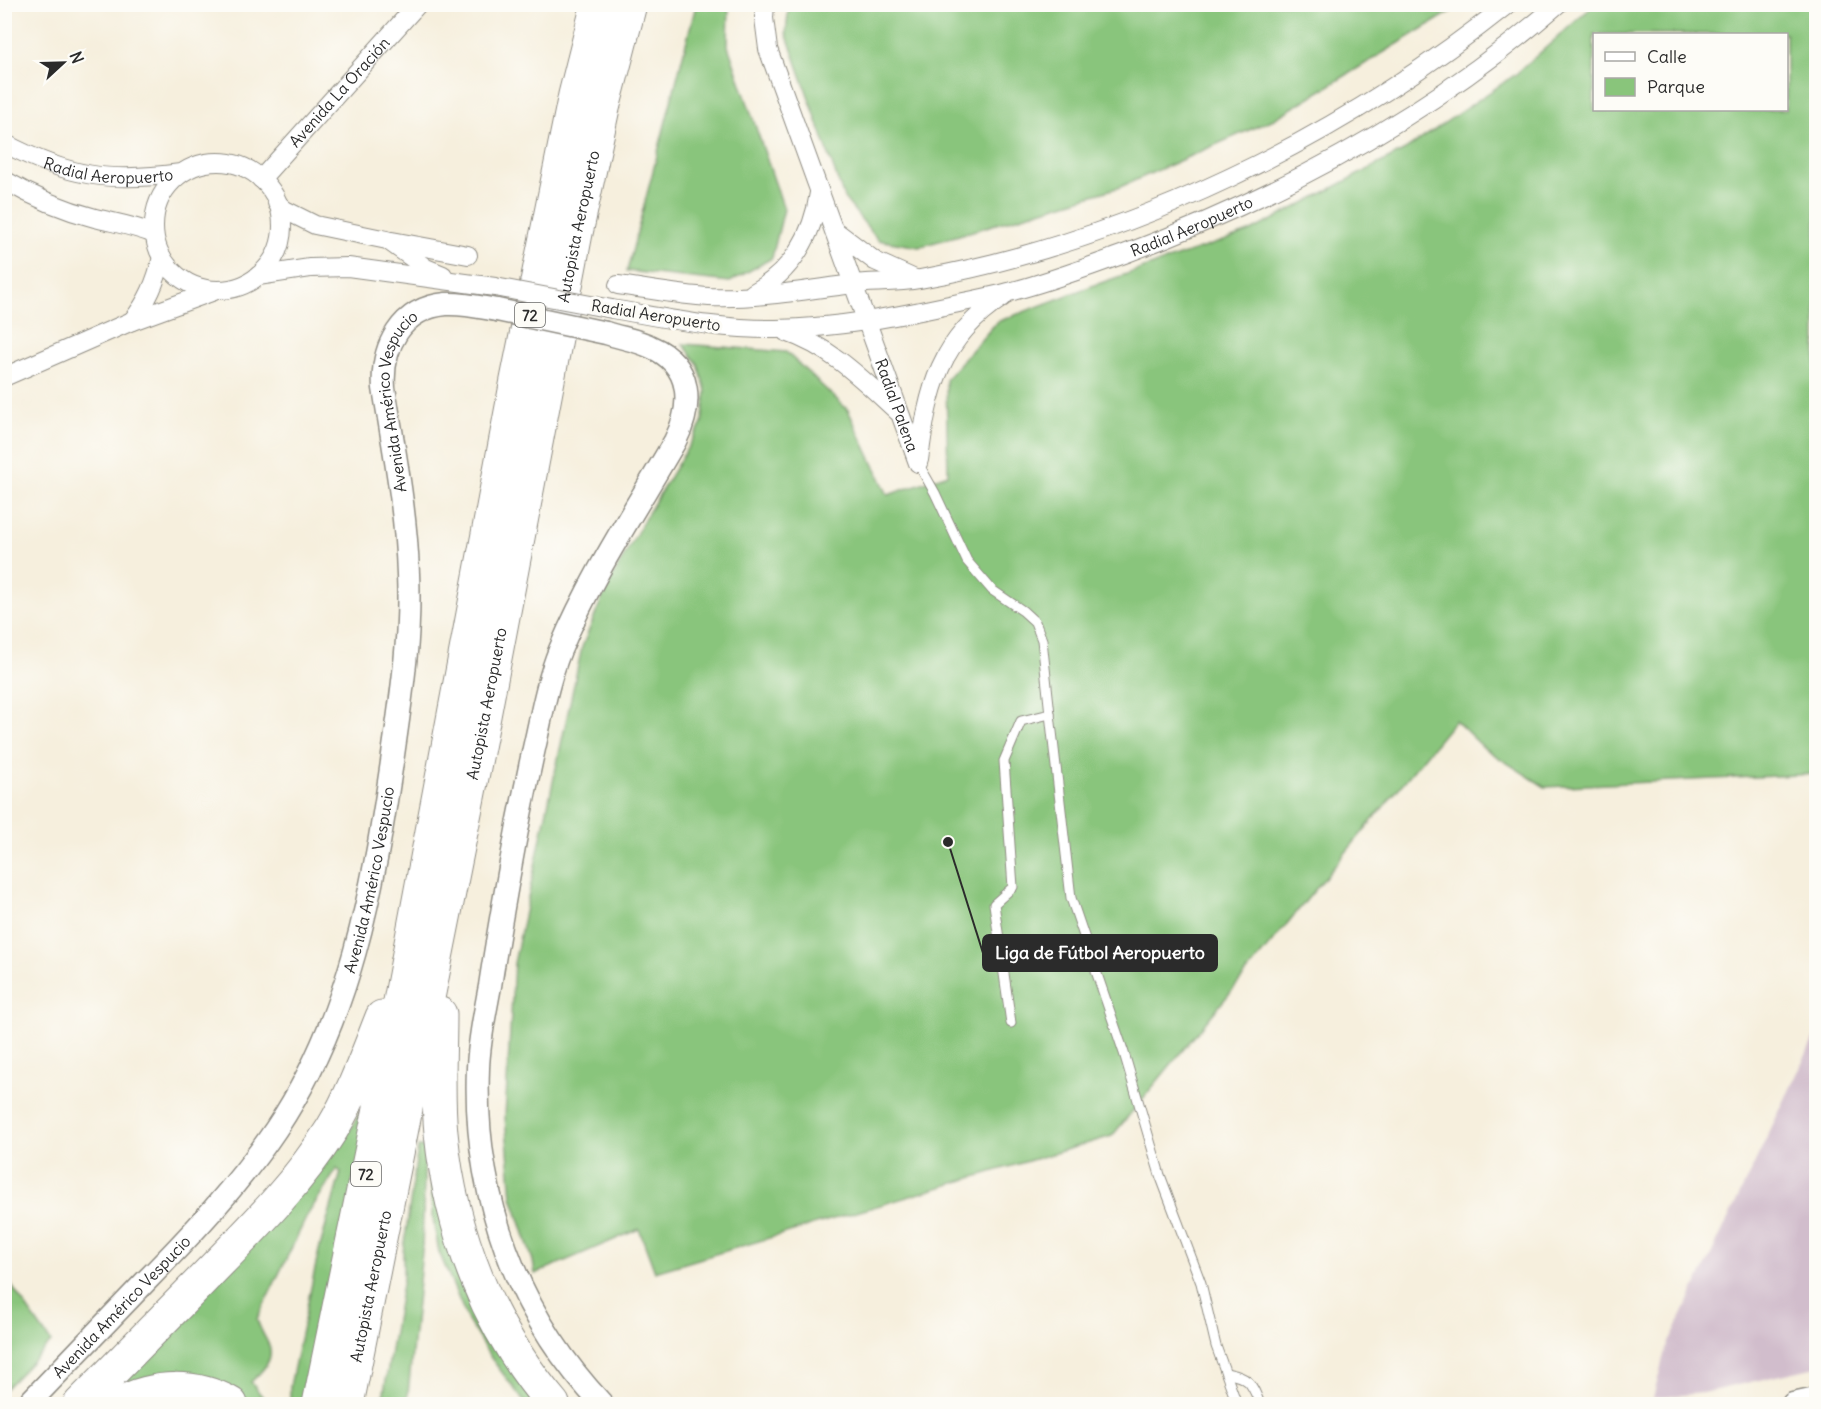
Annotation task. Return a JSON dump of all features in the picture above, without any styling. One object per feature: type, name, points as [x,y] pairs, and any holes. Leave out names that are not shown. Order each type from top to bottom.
[{"type":"highway","name":"Autopista Aeropuerto","points":[[347,1404],[550,213],[575,96],[598,4]]},
{"type":"highway","name":"Autopista Aeropuerto","points":[[319,1404],[379,1113],[424,947],[603,108],[630,4]]},
{"type":"highway","points":[[80,1404],[278,1200],[317,1150],[348,1100],[424,947]]},
{"type":"highway","points":[[424,947],[441,1131],[455,1216],[474,1274],[500,1329],[522,1364],[554,1404]]},
{"type":"highway","points":[[119,1404],[150,1392],[181,1389],[212,1395],[231,1404]]},
{"type":"street","name":"Avenida La Oración","points":[[261,179],[418,4]]},
{"type":"street","name":"Radial Palena","points":[[765,4],[764,18],[768,49],[918,463]]},
{"type":"street","name":"Radial Aeropuerto","points":[[618,285],[707,297],[749,296],[917,279],[971,268],[1066,241],[1131,218],[1269,159],[1367,104],[1442,54],[1508,4]]},
{"type":"street","name":"Radial Aeropuerto","points":[[258,276],[310,268],[380,270],[495,287],[612,309],[733,328],[777,329],[867,322],[1009,292],[1050,280],[1202,224],[1291,182],[1377,134],[1448,89],[1516,39],[1558,4]]},
{"type":"street","name":"Radial Aeropuerto","points":[[4,143],[49,165],[85,175],[129,178],[181,173]]},
{"type":"street","points":[[4,377],[132,321],[216,290],[234,288],[258,276],[274,255],[280,238],[281,220],[277,203],[261,179],[244,167],[219,162],[199,164],[181,173],[168,184],[159,200],[154,216],[154,234],[162,257],[169,267],[182,279],[198,287],[216,290]]},
{"type":"street","points":[[4,180],[45,201],[69,210],[154,234]]},
{"type":"street","points":[[749,296],[774,280],[795,258],[810,231],[819,190]]},
{"type":"street","name":"Radial Aeropuerto","points":[[277,203],[285,210],[315,225],[468,255]]},
{"type":"street","points":[[834,229],[875,261],[917,279]]},
{"type":"street","name":"Radial Aeropuerto","points":[[387,240],[426,268],[464,282]]},
{"type":"street","points":[[132,321],[153,288],[162,257]]},
{"type":"street","name":"Radial Palena","points":[[918,463],[927,404],[940,367],[974,319],[1009,292]]},
{"type":"street","name":"Avenida Américo Vespucio","points":[[28,1404],[232,1188],[277,1127],[297,1094],[327,1032],[352,965],[368,900],[386,807],[406,664],[409,604],[406,542],[402,496],[384,388],[383,366],[388,345],[408,319],[427,308],[454,304],[496,310],[606,333],[650,346],[669,359],[677,368],[687,390],[686,414],[675,441],[579,607],[559,654],[543,709],[516,834],[481,1036],[477,1096],[484,1165],[494,1215],[505,1250],[528,1301],[545,1330],[574,1372],[602,1404]]},
{"type":"street","name":"Radial Aeropuerto","points":[[777,329],[810,340],[824,349],[840,360],[898,412]]},
{"type":"street","points":[[1792,1404],[1816,1399]]},
{"type":"lane","points":[[918,463],[967,561],[992,590],[1035,622],[1042,640],[1071,898],[1124,1053],[1160,1175],[1201,1282],[1216,1346],[1237,1404]]},
{"type":"lane","points":[[1011,1023],[994,904],[1013,888],[1004,761],[1021,721],[1050,714]]},
{"type":"lane","points":[[1226,1373],[1242,1377],[1252,1383],[1260,1404]]},
{"type":"shaded area","points":[[1816,1034],[1816,1367],[1703,1393],[1653,1398],[1665,1351]]},
{"type":"green space","points":[[789,4],[1462,5],[1274,119],[1120,187],[919,247],[878,240],[844,198],[786,33]]},
{"type":"green space","points":[[696,5],[729,5],[728,46],[784,209],[772,258],[730,282],[627,271]]},
{"type":"green space","points":[[1594,5],[1816,5],[1816,774],[1545,787],[1485,749],[1455,720],[1112,1136],[655,1272],[639,1229],[535,1274],[533,1261],[512,1197],[505,1117],[514,963],[582,647],[605,591],[645,518],[702,424],[706,391],[698,364],[683,344],[786,352],[848,410],[888,495],[948,474],[946,379],[997,322],[1089,287],[1249,232],[1405,150],[1516,74]]},
{"type":"green space","points":[[364,1105],[376,1109],[309,1404],[290,1404],[290,1386],[319,1250],[341,1172],[337,1169],[308,1214],[257,1319],[270,1347],[270,1353],[267,1363],[251,1382],[268,1404],[240,1404],[130,1391],[120,1382],[350,1130]]},
{"type":"green space","points":[[418,1147],[423,1147],[425,1150],[422,1251],[407,1404],[382,1404],[403,1278],[403,1252]]},
{"type":"green space","points":[[430,1167],[542,1404],[526,1404],[491,1358],[468,1321],[439,1252],[432,1214]]},
{"type":"green space","points":[[4,1275],[51,1342],[5,1389],[4,1389]]},
{"type":"place","name":"Liga de Fútbol Aeropuerto","points":[[948,842]]}]
